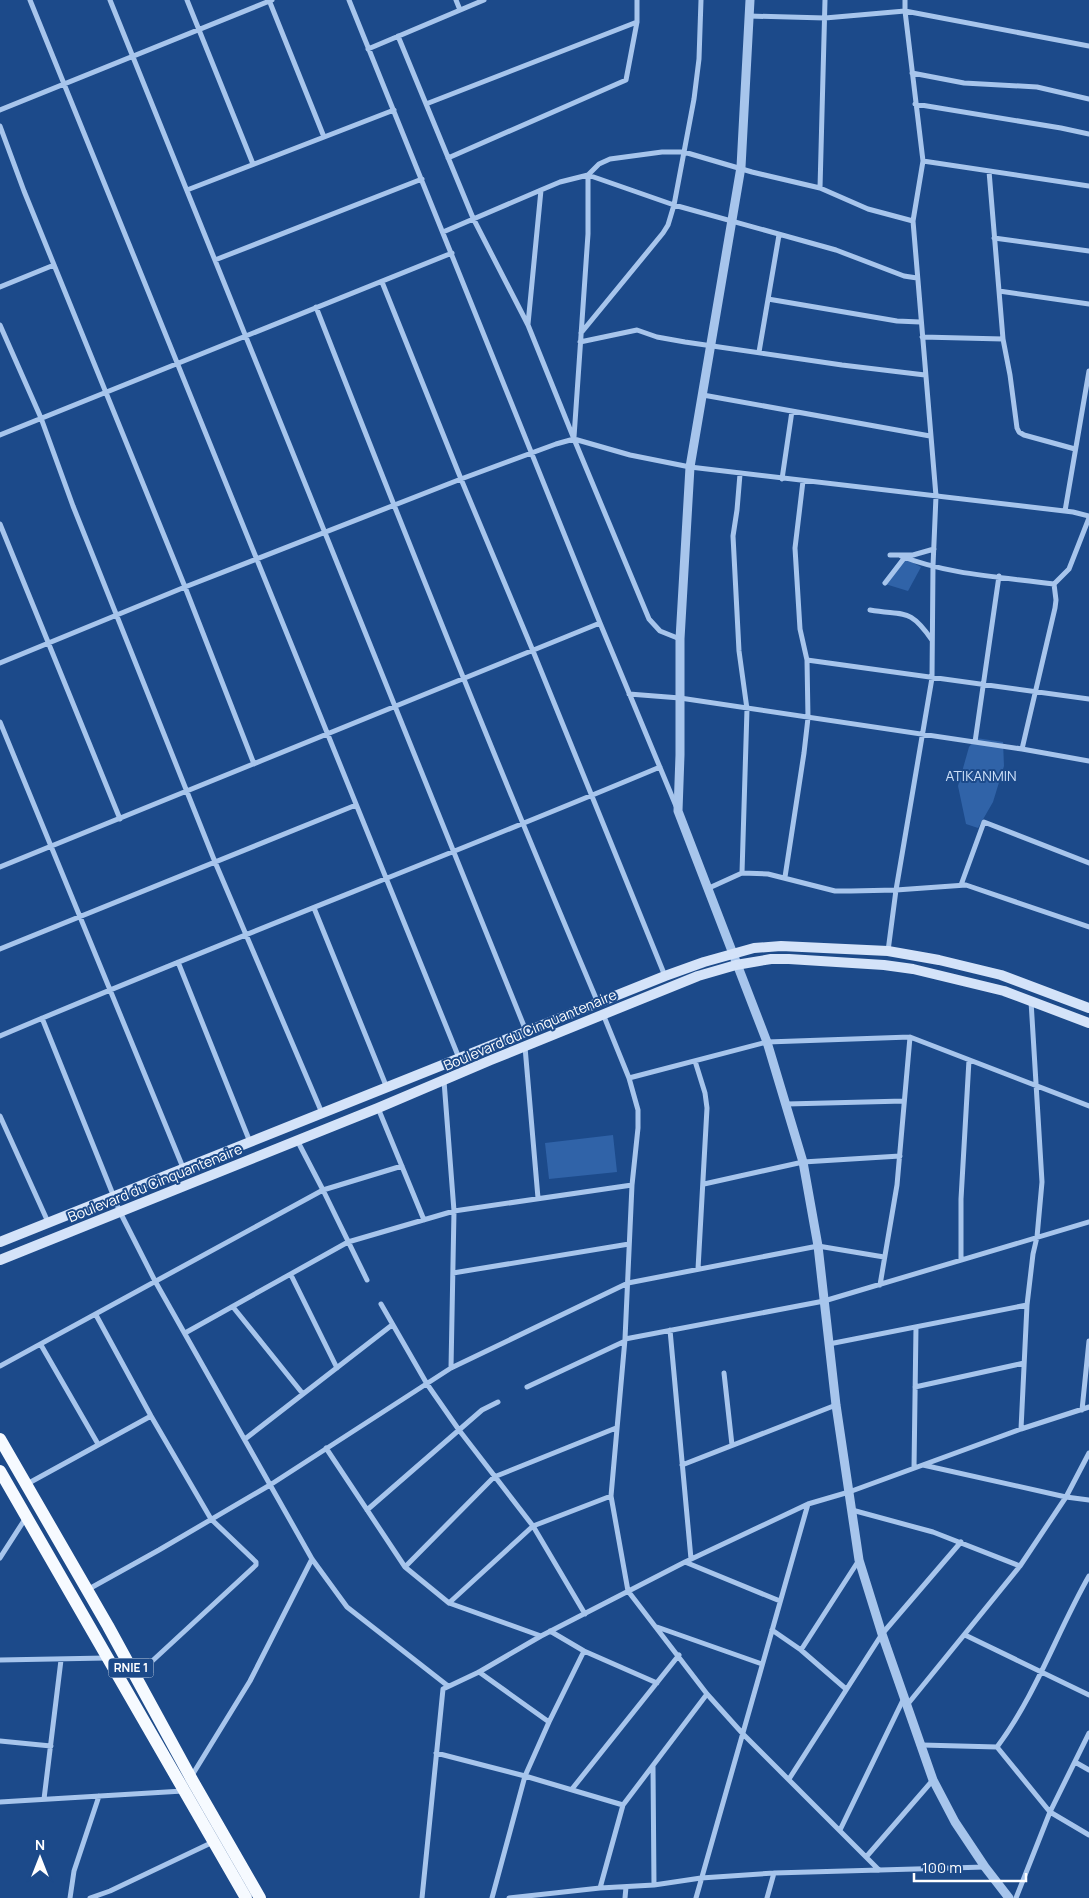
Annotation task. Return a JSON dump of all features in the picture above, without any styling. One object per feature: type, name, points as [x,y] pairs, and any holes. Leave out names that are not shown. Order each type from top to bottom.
[{"type":"highway","name":"RNIE 1","points":[[0,1439],[260,1898]]},
{"type":"highway","name":"RNIE 1","points":[[0,1471],[246,1898]]},
{"type":"main road","name":"Boulevard du Cinquantenaire","points":[[0,1242],[184,1170],[664,976],[732,953],[754,948],[781,946],[888,951],[939,960],[1001,975],[1089,1008]]},
{"type":"main road","name":"Boulevard du Cinquantenaire","points":[[0,1260],[378,1108],[603,1014],[698,976],[736,965],[771,959],[789,959],[884,965],[913,969],[974,982],[1031,1000],[1089,1023]]},
{"type":"street","points":[[30,0],[459,1059]]},
{"type":"street","points":[[110,0],[526,1031]]},
{"type":"street","points":[[187,0],[253,164]]},
{"type":"street","points":[[0,110],[270,0],[324,137]]},
{"type":"street","points":[[349,0],[709,888],[766,1042],[804,1162],[818,1246],[828,1344],[859,1560],[882,1634],[933,1780],[955,1822],[985,1868],[1010,1898]]},
{"type":"street","points":[[456,0],[460,10]]},
{"type":"street","points":[[368,49],[484,0]]},
{"type":"street","points":[[448,158],[626,80],[637,22],[637,0]]},
{"type":"street","points":[[580,333],[668,225],[674,205],[684,152],[699,59],[701,0]]},
{"type":"street","points":[[678,811],[680,639],[690,467],[730,221],[741,167],[750,0]]},
{"type":"street","points":[[820,188],[825,0]]},
{"type":"street","points":[[888,951],[896,890],[932,678],[936,496],[913,222],[923,162],[905,11],[906,0]]},
{"type":"street","points":[[749,16],[825,18],[905,11],[1089,46]]},
{"type":"street","points":[[426,104],[637,22]]},
{"type":"street","points":[[398,36],[473,218],[528,324],[649,619],[660,631],[680,639]]},
{"type":"street","points":[[912,73],[964,83],[1037,87],[1089,98]]},
{"type":"street","points":[[915,104],[1089,134]]},
{"type":"street","points":[[187,190],[394,110]]},
{"type":"street","points":[[0,126],[24,191],[185,587],[254,764]]},
{"type":"street","points":[[443,232],[560,182],[588,175],[599,164],[610,159],[662,152],[684,152],[741,167],[752,172],[820,188],[868,209],[913,222]]},
{"type":"street","points":[[923,162],[1089,186]]},
{"type":"street","points":[[989,171],[1002,339],[1019,432],[1075,449]]},
{"type":"street","points":[[588,175],[674,205],[836,250],[896,273],[917,278]]},
{"type":"street","points":[[574,440],[588,234],[588,175]]},
{"type":"street","points":[[215,260],[422,179]]},
{"type":"street","points":[[528,324],[540,190]]},
{"type":"street","points":[[759,352],[779,235]]},
{"type":"street","points":[[994,238],[1089,251]]},
{"type":"street","points":[[0,435],[452,253]]},
{"type":"street","points":[[0,287],[54,264]]},
{"type":"street","points":[[382,282],[664,976]]},
{"type":"street","points":[[999,291],[1089,304]]},
{"type":"street","points":[[768,300],[897,321],[920,322]]},
{"type":"street","points":[[316,307],[393,506],[463,679],[598,1003]]},
{"type":"street","points":[[0,325],[41,418],[116,616],[215,862],[322,1114]]},
{"type":"street","points":[[580,342],[632,330],[657,337],[842,365],[925,375]]},
{"type":"street","points":[[922,337],[1002,339]]},
{"type":"street","points":[[1065,511],[1089,371]]},
{"type":"street","points":[[703,395],[930,436]]},
{"type":"street","points":[[782,479],[792,411]]},
{"type":"street","points":[[0,663],[185,587],[461,479],[532,452],[574,440],[630,455],[690,467],[1065,511],[1089,517],[1069,569],[1054,584]]},
{"type":"street","points":[[740,474],[734,544],[740,651],[747,709],[742,873]]},
{"type":"street","points":[[785,877],[808,718],[807,660],[800,628],[795,548],[803,481]]},
{"type":"street","points":[[0,524],[120,819]]},
{"type":"street","points":[[885,583],[903,557],[934,549]]},
{"type":"street","points":[[890,555],[933,566],[1054,584]]},
{"type":"street","points":[[975,742],[999,576]]},
{"type":"street","points":[[1022,749],[1055,608],[1054,584]]},
{"type":"street","points":[[870,610],[912,616],[921,624],[932,640]]},
{"type":"street","points":[[0,867],[600,623]]},
{"type":"street","points":[[807,660],[1089,699]]},
{"type":"street","points":[[629,694],[680,698],[1022,749],[1089,761]]},
{"type":"street","points":[[0,722],[184,1170]]},
{"type":"street","points":[[0,1036],[660,767]]},
{"type":"street","points":[[0,949],[356,805]]},
{"type":"street","points":[[961,885],[984,822],[1089,863]]},
{"type":"street","points":[[709,888],[742,873],[785,877],[836,890],[896,890],[961,885],[973,886],[1089,927]]},
{"type":"street","points":[[314,908],[387,1088]]},
{"type":"street","points":[[178,962],[251,1143]]},
{"type":"street","points":[[1021,1429],[1028,1305],[1033,1254],[1041,1205],[1042,1169],[1031,1000]]},
{"type":"street","points":[[603,1014],[629,1078],[638,1110],[632,1185],[628,1283],[611,1496],[628,1590],[707,1694],[742,1734],[880,1870]]},
{"type":"street","points":[[42,1018],[120,1212],[156,1281],[312,1559],[347,1607],[448,1686]]},
{"type":"street","points":[[629,1078],[766,1042],[910,1037],[1089,1106]]},
{"type":"street","points":[[880,1284],[897,1186],[910,1037]]},
{"type":"street","points":[[525,1046],[538,1198]]},
{"type":"street","points":[[961,1260],[961,1199],[969,1060]]},
{"type":"street","points":[[695,1061],[705,1093],[707,1108],[698,1269]]},
{"type":"street","points":[[444,1081],[454,1211],[452,1368]]},
{"type":"street","points":[[787,1104],[904,1101]]},
{"type":"street","points":[[378,1108],[424,1220]]},
{"type":"street","points":[[0,1116],[49,1223]]},
{"type":"street","points":[[296,1140],[324,1190],[367,1280]]},
{"type":"street","points":[[704,1184],[804,1162],[900,1156]]},
{"type":"street","points":[[0,1366],[41,1346],[324,1190],[402,1166]]},
{"type":"street","points":[[185,1332],[348,1242],[454,1211],[632,1185]]},
{"type":"street","points":[[527,1387],[624,1340],[824,1301],[1089,1222]]},
{"type":"street","points":[[453,1272],[630,1244]]},
{"type":"street","points":[[86,1590],[270,1485],[452,1368],[628,1283],[818,1246],[884,1256]]},
{"type":"street","points":[[291,1275],[337,1368]]},
{"type":"street","points":[[381,1304],[427,1384],[459,1430],[533,1526],[585,1614]]},
{"type":"street","points":[[828,1344],[1028,1305]]},
{"type":"street","points":[[233,1306],[304,1394]]},
{"type":"street","points":[[96,1315],[151,1416],[211,1519],[255,1559],[256,1565],[136,1677]]},
{"type":"street","points":[[245,1439],[392,1325]]},
{"type":"street","points":[[914,1468],[916,1327]]},
{"type":"street","points":[[670,1330],[691,1559]]},
{"type":"street","points":[[1082,1410],[1089,1340]]},
{"type":"street","points":[[41,1346],[98,1444]]},
{"type":"street","points":[[915,1387],[1024,1363]]},
{"type":"street","points":[[724,1373],[732,1445]]},
{"type":"street","points":[[367,1510],[482,1410],[498,1402]]},
{"type":"street","points":[[682,1464],[836,1405]]},
{"type":"street","points":[[422,1898],[443,1689],[479,1672],[540,1636],[628,1590],[808,1504],[849,1492],[1021,1429],[1089,1408]]},
{"type":"street","points":[[26,1484],[151,1416]]},
{"type":"street","points":[[405,1567],[494,1476],[616,1428]]},
{"type":"street","points":[[326,1448],[405,1567],[449,1603],[540,1636]]},
{"type":"street","points":[[840,1830],[906,1702],[965,1634],[1020,1566],[1066,1497],[1089,1454]]},
{"type":"street","points":[[923,1465],[1066,1497],[1089,1500]]},
{"type":"street","points":[[449,1603],[533,1526],[611,1496]]},
{"type":"street","points":[[696,1898],[808,1504]]},
{"type":"street","points":[[852,1510],[906,1524],[962,1542],[1020,1566]]},
{"type":"street","points":[[0,1558],[26,1517]]},
{"type":"street","points":[[789,1779],[882,1634],[962,1542]]},
{"type":"street","points":[[191,1778],[250,1681],[312,1559]]},
{"type":"street","points":[[801,1650],[859,1560]]},
{"type":"street","points":[[685,1562],[780,1601]]},
{"type":"street","points":[[997,1747],[1041,1672],[1074,1602],[1089,1576]]},
{"type":"street","points":[[655,1626],[762,1664]]},
{"type":"street","points":[[772,1630],[801,1650],[846,1689]]},
{"type":"street","points":[[550,1631],[584,1650],[657,1683]]},
{"type":"street","points":[[965,1634],[1089,1695]]},
{"type":"street","points":[[492,1898],[525,1776],[584,1650]]},
{"type":"street","points":[[572,1789],[679,1656]]},
{"type":"street","points":[[0,1660],[107,1658]]},
{"type":"street","points":[[44,1799],[62,1660]]},
{"type":"street","points":[[479,1672],[549,1722]]},
{"type":"street","points":[[600,1888],[623,1805],[707,1694]]},
{"type":"street","points":[[1016,1898],[1050,1812],[1089,1733]]},
{"type":"street","points":[[0,1741],[51,1746]]},
{"type":"street","points":[[922,1744],[997,1747],[1050,1812],[1089,1835]]},
{"type":"street","points":[[436,1753],[572,1789],[623,1805]]},
{"type":"street","points":[[1075,1762],[1089,1770]]},
{"type":"street","points":[[653,1765],[654,1885]]},
{"type":"street","points":[[867,1856],[933,1780]]},
{"type":"street","points":[[0,1802],[183,1791]]},
{"type":"street","points":[[70,1898],[74,1871],[99,1796]]},
{"type":"street","points":[[90,1898],[110,1891],[214,1842]]},
{"type":"street","points":[[509,1898],[600,1888],[654,1885],[701,1878],[774,1873],[985,1868]]},
{"type":"street","points":[[767,1898],[774,1873]]},
{"type":"street","points":[[625,1898],[626,1887]]},
{"type":"green space","points":[[902,557],[921,567],[908,591],[882,583]]},
{"type":"green space","name":"ATIKANMIN","points":[[976,738],[1003,742],[1004,766],[993,802],[978,828],[966,824],[958,786],[969,747]]},
{"type":"green space","points":[[613,1135],[617,1172],[549,1179],[545,1143]]}]
